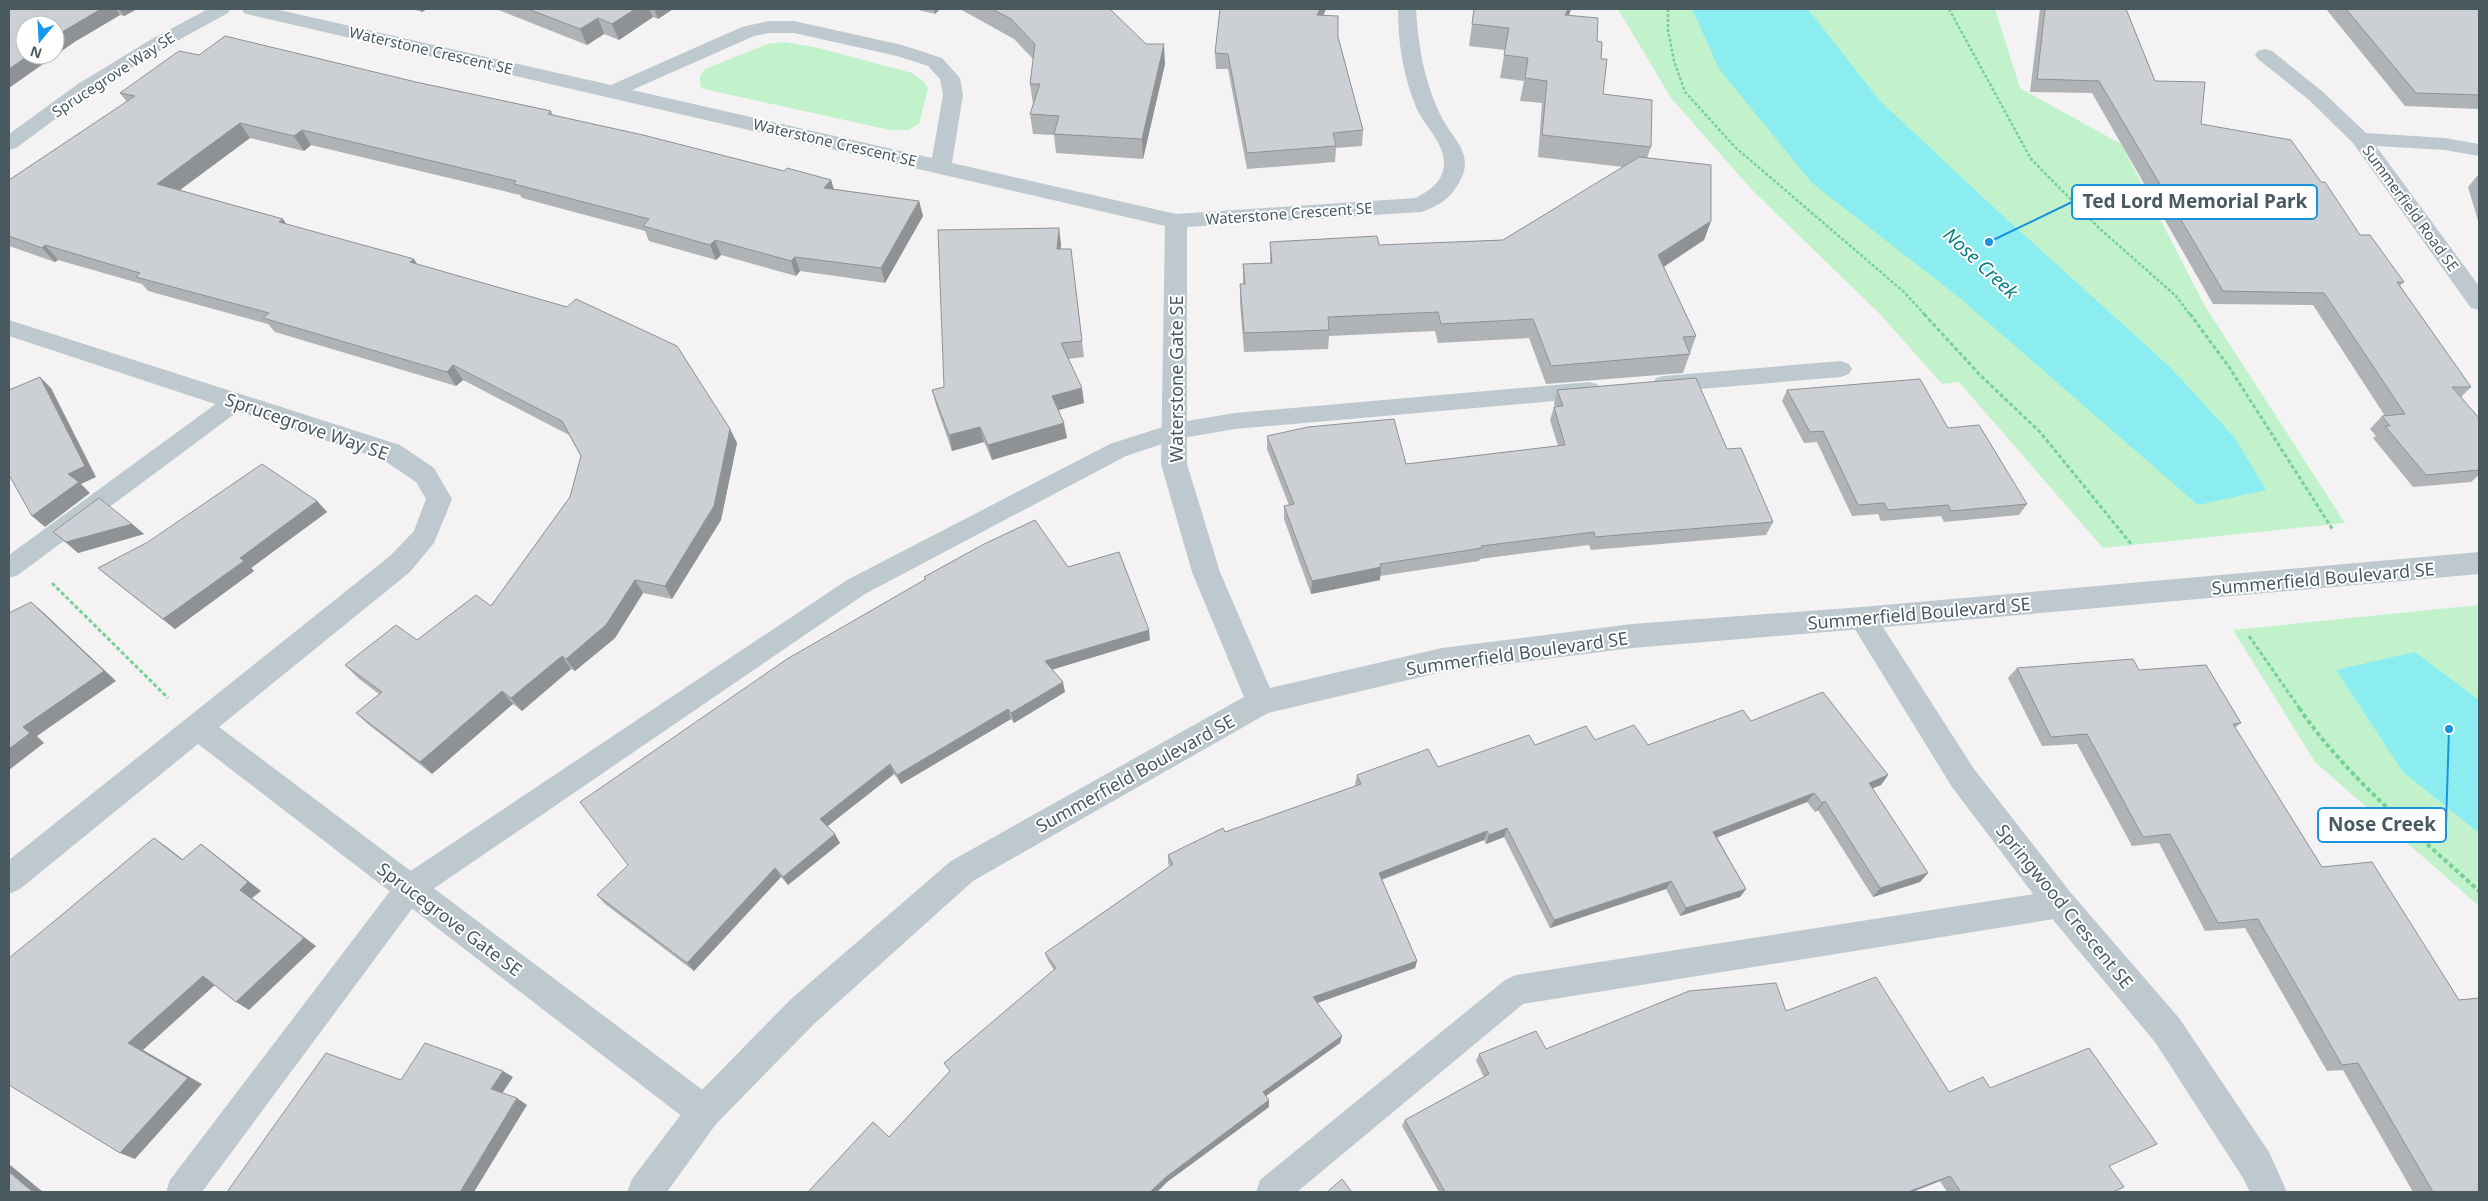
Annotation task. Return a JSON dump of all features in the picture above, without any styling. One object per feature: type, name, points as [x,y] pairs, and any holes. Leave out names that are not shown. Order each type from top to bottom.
[{"type":"street","name":"Sprucegrove Way SE","points":[[9,144],[93,83],[157,44],[221,9]]},
{"type":"street","name":"Waterstone Crescent SE","points":[[251,9],[1176,221],[1421,205],[1443,193],[1452,175],[1454,154],[1433,121],[1418,85],[1406,38],[1407,9]]},
{"type":"street","name":"Waterstone Crescent SE","points":[[612,92],[749,31],[769,27],[794,26],[902,51],[935,62],[950,78],[953,95],[941,166]]},
{"type":"street","name":"Summerfield Road SE","points":[[2265,55],[2316,96],[2360,139],[2479,302]]},
{"type":"street","name":"Summerfield Road SE","points":[[2360,139],[2445,144],[2479,150]]},
{"type":"street","name":"Waterstone Gate SE","points":[[1176,221],[1174,464],[1206,572],[1261,702]]},
{"type":"street","name":"Sprucegrove Way SE","points":[[12,332],[391,452],[425,475],[439,499],[425,536],[400,564],[197,727]]},
{"type":"street","name":"Summerfield Boulevard SE","points":[[645,1192],[704,1112],[803,1011],[962,871],[1261,702],[1442,660],[1632,636],[1862,618],[2479,564]]},
{"type":"street","name":"Springwood Crescent SE","points":[[1862,618],[1963,778],[2060,904],[2168,1030],[2256,1165],[2269,1192]]},
{"type":"street","points":[[9,879],[197,727]]},
{"type":"street","name":"Sprucegrove Gate SE","points":[[197,727],[704,1112]]},
{"type":"lane","points":[[1642,386],[1841,369]]},
{"type":"lane","points":[[182,1192],[410,888],[856,587],[1118,450],[1174,432],[1235,421],[1612,388]]},
{"type":"lane","points":[[17,562],[236,402]]},
{"type":"lane","points":[[1272,1192],[1516,990],[2060,904]]},
{"type":"path","points":[[1668,9],[1668,30],[1673,54],[1685,92],[1735,147],[1904,292],[1980,375],[2040,432],[2132,545]]},
{"type":"path","points":[[1949,9],[2031,159],[2099,228],[2176,296],[2229,367],[2333,530]]},
{"type":"path","points":[[17,562],[197,727]]},
{"type":"path","points":[[2249,636],[2314,730],[2353,776],[2479,892]]},
{"type":"green space","points":[[1618,9],[1995,9],[2020,88],[2121,144],[2205,306],[2345,523],[2103,548],[1959,382],[1942,384],[1880,314],[1753,191],[1671,98]]},
{"type":"green space","points":[[784,42],[819,48],[912,73],[922,80],[928,88],[919,124],[908,130],[890,130],[704,89],[700,86],[700,76],[705,69],[768,44]]},
{"type":"green space","points":[[2479,605],[2479,906],[2315,762],[2233,630]]},
{"type":"water","points":[[1692,9],[1808,9],[1879,100],[1989,203],[2171,368],[2235,438],[2266,490],[2198,505],[1961,299],[1812,183],[1719,69]]},
{"type":"water","points":[[2415,652],[2479,700],[2479,833],[2403,772],[2336,670]]},
{"type":"building","points":[[9,9],[101,9],[65,30],[65,15],[15,15],[15,65],[9,69]]},
{"type":"building","points":[[528,9],[635,9],[612,24],[598,18],[580,29]]},
{"type":"building","points":[[992,9],[1110,9],[1146,44],[1164,44],[1142,139],[1054,134],[1059,116],[1030,114],[1040,84],[1030,84],[1035,44],[1011,19]]},
{"type":"building","points":[[1220,9],[1320,9],[1317,15],[1338,16],[1338,37],[1363,130],[1333,133],[1336,146],[1247,153],[1228,54],[1215,53]]},
{"type":"building","points":[[1474,9],[1568,9],[1565,15],[1598,18],[1597,41],[1602,42],[1601,59],[1607,59],[1603,94],[1652,100],[1651,147],[1542,135],[1547,81],[1525,78],[1528,58],[1504,55],[1509,28],[1472,24]]},
{"type":"building","points":[[2045,9],[2126,9],[2155,81],[2205,82],[2201,124],[2291,140],[2321,182],[2325,182],[2360,235],[2370,235],[2404,282],[2397,282],[2471,387],[2452,387],[2479,418],[2479,470],[2426,475],[2385,426],[2390,426],[2382,416],[2405,414],[2324,293],[2223,291],[2099,81],[2037,79]]},
{"type":"building","points":[[2346,9],[2479,9],[2479,95],[2416,93]]},
{"type":"building","points":[[225,36],[416,82],[551,111],[548,114],[643,135],[784,171],[787,168],[831,180],[824,188],[919,201],[881,268],[795,257],[791,261],[715,240],[710,245],[643,226],[649,219],[514,184],[516,181],[302,130],[294,136],[240,123],[157,184],[283,219],[279,222],[414,259],[410,262],[567,307],[576,299],[677,346],[730,429],[714,506],[665,586],[635,580],[606,625],[566,659],[562,656],[511,698],[502,691],[420,762],[356,713],[382,692],[345,665],[396,625],[417,640],[476,595],[491,606],[570,497],[581,456],[562,421],[453,365],[447,372],[263,318],[269,313],[136,277],[140,273],[45,245],[42,248],[9,236],[9,180],[135,96],[120,93],[179,51],[199,55]]},
{"type":"building","points":[[1639,157],[1711,165],[1711,221],[1658,255],[1696,336],[1683,337],[1690,354],[1551,366],[1533,319],[1441,324],[1438,312],[1328,317],[1329,330],[1244,333],[1240,284],[1245,284],[1243,264],[1272,263],[1270,242],[1377,236],[1379,245],[1503,240]]},
{"type":"building","points":[[1059,228],[1057,249],[1071,249],[1082,341],[1061,343],[1082,388],[1052,396],[1064,423],[988,445],[980,427],[949,435],[932,390],[944,387],[938,230]]},
{"type":"building","points":[[40,377],[85,466],[68,474],[79,482],[32,516],[9,475],[9,390]]},
{"type":"building","points":[[1696,378],[1727,449],[1741,448],[1773,522],[1595,537],[1594,532],[1481,546],[1482,548],[1380,564],[1381,567],[1312,581],[1284,506],[1294,504],[1267,436],[1308,427],[1394,419],[1406,464],[1565,445],[1554,407],[1563,406],[1557,390]]},
{"type":"building","points":[[1920,379],[1948,428],[1979,425],[2027,504],[1951,511],[1948,505],[1888,510],[1884,503],[1858,505],[1823,431],[1810,432],[1787,390]]},
{"type":"building","points":[[262,464],[317,501],[240,558],[244,561],[163,619],[98,568],[148,542]]},
{"type":"building","points":[[99,498],[132,524],[66,542],[53,532]]},
{"type":"building","points":[[1035,520],[1068,567],[1119,552],[1149,630],[1045,661],[1063,682],[1011,713],[1008,709],[897,775],[890,764],[820,819],[835,834],[783,877],[775,868],[687,963],[597,895],[628,865],[580,802],[787,659],[926,579],[924,577],[984,544]]},
{"type":"building","points":[[31,602],[104,671],[23,727],[30,733],[9,749],[9,613]]},
{"type":"building","points":[[2133,659],[2139,670],[2206,665],[2241,723],[2233,724],[2322,867],[2372,862],[2459,1000],[2479,998],[2479,1192],[2433,1192],[2358,1063],[2342,1065],[2258,919],[2218,923],[2170,834],[2143,837],[2087,734],[2051,737],[2017,668]]},
{"type":"building","points":[[1823,692],[1888,775],[1869,783],[1928,873],[1880,888],[1825,801],[1822,803],[1814,793],[1713,832],[1746,889],[1686,908],[1671,881],[1554,920],[1507,828],[1489,835],[1487,831],[1379,873],[1417,961],[1313,997],[1342,1036],[1263,1092],[1269,1100],[1166,1177],[1150,1192],[808,1192],[873,1122],[889,1137],[950,1071],[944,1063],[1056,968],[1045,953],[1173,864],[1168,855],[1223,828],[1225,832],[1361,784],[1357,775],[1428,749],[1438,767],[1529,735],[1535,745],[1586,726],[1595,740],[1634,725],[1648,745],[1743,710],[1751,721]]},
{"type":"building","points":[[154,838],[182,860],[201,844],[248,882],[240,890],[304,938],[236,1002],[203,976],[128,1043],[188,1078],[120,1153],[9,1085],[9,958]]},
{"type":"building","points":[[1876,977],[1949,1092],[1983,1077],[1990,1088],[2089,1048],[2157,1144],[2109,1166],[2124,1187],[2113,1192],[1961,1192],[1950,1176],[1908,1192],[1445,1192],[1405,1120],[1489,1074],[1479,1054],[1536,1031],[1546,1049],[1689,991],[1776,983],[1786,1011]]},
{"type":"building","points":[[425,1043],[503,1071],[491,1089],[517,1098],[460,1192],[227,1192],[326,1053],[401,1080]]},
{"type":"building","points":[[9,1172],[33,1192],[9,1192]]},
{"type":"building","points":[[1342,1179],[1352,1192],[1327,1192]]},
{"type":"place","name":"Ted Lord Memorial Park","points":[[1989,242]]},
{"type":"place","name":"Nose Creek","points":[[2449,729]]}]
